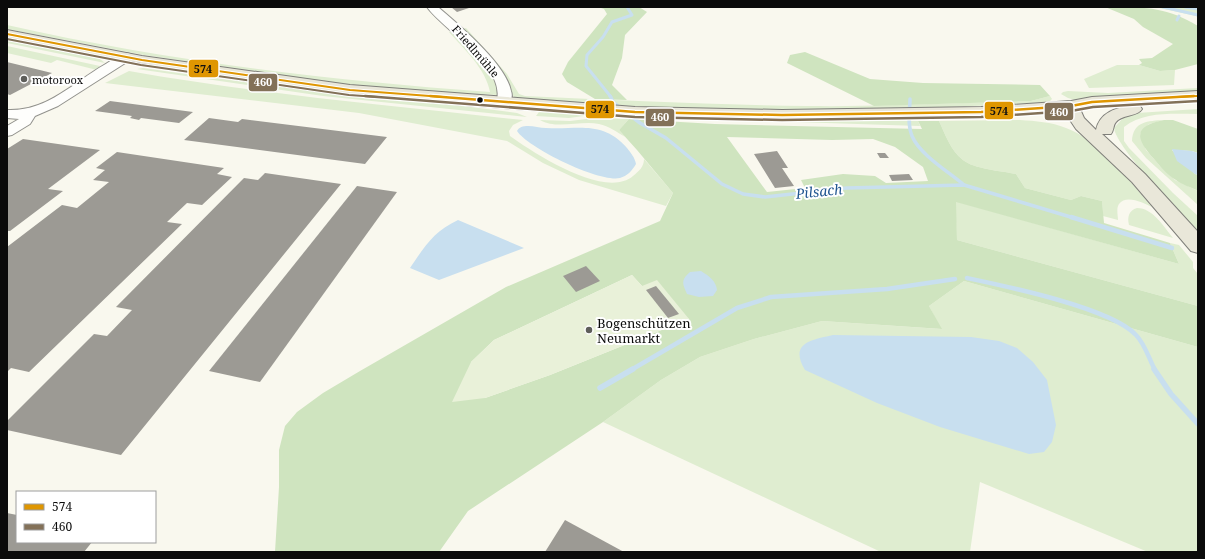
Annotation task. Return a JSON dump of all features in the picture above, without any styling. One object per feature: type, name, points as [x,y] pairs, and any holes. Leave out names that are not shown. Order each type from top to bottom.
[{"type":"main road","points":[[7,34],[142,60],[342,89],[503,103],[635,112],[738,115],[921,114],[981,112],[1071,106],[1092,102],[1198,96]]},
{"type":"main road","points":[[1071,106],[1088,109],[1134,109],[1198,105]]},
{"type":"main road","points":[[1071,106],[1073,114],[1100,133],[1198,246]]},
{"type":"main road","points":[[1100,133],[1111,117],[1134,109]]},
{"type":"main road","points":[[981,112],[1043,117],[1075,128],[1100,133]]},
{"type":"street","name":"Friedlmühle","points":[[432,7],[458,29],[494,71],[506,92],[503,103]]},
{"type":"street","points":[[80,88],[94,76],[126,57]]},
{"type":"street","points":[[7,114],[18,116],[41,110],[80,88],[113,76],[142,60]]},
{"type":"street","points":[[7,132],[25,121],[29,114]]},
{"type":"green space","points":[[598,7],[639,7],[647,12],[625,35],[622,58],[612,85],[627,100],[595,99],[567,82],[562,74],[568,62],[607,14],[604,9]]},
{"type":"green space","points":[[1105,7],[1130,7],[1164,11],[1186,19],[1198,26],[1198,64],[1175,70],[1160,71],[1139,65],[1142,63],[1139,59],[1152,58],[1173,44],[1143,27],[1134,19]]},
{"type":"green space","points":[[1155,7],[1198,7],[1198,17],[1196,16]]},
{"type":"green space","points":[[7,25],[127,49],[247,68],[369,82],[490,92],[488,84],[479,67],[468,52],[449,32],[454,31],[482,61],[499,86],[498,95],[392,90],[307,79],[144,55],[7,29]]},
{"type":"green space","points":[[466,28],[507,74],[519,94],[525,96],[807,106],[1031,101],[1050,96],[1052,99],[1049,102],[1003,105],[926,108],[772,110],[669,108],[515,98],[462,29]]},
{"type":"green space","points":[[7,39],[100,59],[105,63],[7,43]]},
{"type":"green space","points":[[7,46],[100,66],[97,70],[57,60],[51,63],[7,53]]},
{"type":"green space","points":[[805,52],[870,79],[923,83],[1040,85],[1050,96],[1031,101],[874,106],[787,63],[790,55]]},
{"type":"green space","points":[[1117,65],[1139,65],[1160,71],[1175,70],[1174,85],[1089,88],[1084,79]]},
{"type":"green space","points":[[143,68],[265,85],[448,104],[517,113],[527,117],[323,96],[137,69]]},
{"type":"green space","points":[[129,71],[276,93],[523,120],[513,125],[509,131],[510,136],[535,153],[570,171],[588,178],[605,182],[621,182],[639,171],[642,167],[644,159],[673,193],[666,206],[579,180],[543,163],[507,141],[359,113],[105,83]]},
{"type":"green space","points":[[1198,88],[1198,93],[1075,100],[1061,94],[1068,91],[1108,93]]},
{"type":"green space","points":[[1198,109],[1198,114],[1160,114],[1141,118],[1124,127],[1124,141],[1173,193],[1198,216],[1198,232],[1137,165],[1126,151],[1114,128],[1124,117],[1137,113]]},
{"type":"green space","points":[[550,111],[775,120],[782,122],[591,115],[569,118],[536,116],[539,112]]},
{"type":"green space","points":[[594,118],[629,119],[619,130],[625,137],[610,128],[599,124],[585,123],[561,125],[547,123],[540,120],[570,121]]},
{"type":"green space","points":[[629,119],[715,124],[922,129],[918,121],[939,121],[955,152],[968,163],[981,168],[1016,174],[1025,188],[1071,200],[1081,196],[1102,201],[1104,223],[1170,243],[1179,264],[956,202],[957,240],[1198,306],[1198,347],[964,281],[929,306],[942,329],[822,321],[754,339],[700,357],[661,380],[603,422],[468,511],[439,552],[275,552],[279,487],[279,450],[285,426],[297,412],[323,393],[506,287],[660,221],[673,193],[619,130]],"holes":[[[727,137],[832,140],[873,139],[895,147],[923,167],[928,181],[886,183],[875,176],[843,174],[801,180],[805,188],[767,192]],[[632,275],[642,286],[689,319],[550,375],[485,398],[471,362],[494,340]]]},
{"type":"green space","points":[[806,119],[918,121],[920,126],[795,122]]},
{"type":"green space","points":[[1020,120],[1055,124],[1078,133],[1090,141],[1124,173],[1152,207],[1135,200],[1122,201],[1119,204],[1117,212],[1118,220],[1103,216],[1102,201],[1081,196],[1071,200],[1025,188],[1016,174],[981,168],[963,160],[955,152],[939,121]]},
{"type":"green space","points":[[1164,120],[1149,124],[1140,134],[1146,150],[1175,180],[1198,191],[1198,205],[1146,158],[1132,141],[1135,129],[1142,123]]},
{"type":"green space","points":[[1164,120],[1173,120],[1198,129],[1198,153],[1192,151],[1172,150],[1195,174],[1198,175],[1198,191],[1170,176],[1143,145],[1140,134],[1142,129]]},
{"type":"green space","points":[[955,201],[1179,264],[1170,243],[1179,245],[1193,262],[1193,268],[1198,274],[1198,306],[957,240]]},
{"type":"green space","points":[[1137,208],[1148,211],[1153,215],[1173,238],[1129,225],[1129,214],[1132,210]]},
{"type":"green space","name":"Bogenschützen Neumarkt","points":[[632,275],[642,286],[657,280],[689,319],[550,375],[485,398],[452,402],[471,362],[494,340]]},
{"type":"green space","points":[[964,281],[1198,347],[1198,552],[1148,552],[980,482],[970,552],[881,552],[603,422],[661,380],[700,357],[754,339],[822,321],[941,329],[929,306]]},
{"type":"water","points":[[528,126],[546,128],[590,128],[608,133],[618,139],[627,148],[636,164],[629,173],[620,178],[610,178],[582,170],[549,155],[524,138],[517,131],[521,127]]},
{"type":"water","points":[[1172,149],[1198,153],[1198,175],[1177,161]]},
{"type":"water","points":[[458,220],[524,248],[439,280],[410,268],[430,240],[442,229]]},
{"type":"water","points":[[701,271],[714,281],[717,290],[713,296],[699,297],[687,294],[683,284],[685,277],[690,272]]},
{"type":"water","points":[[833,335],[971,337],[999,341],[1017,348],[1033,362],[1047,380],[1056,425],[1052,442],[1044,452],[1029,454],[940,427],[877,403],[805,370],[801,361],[801,348],[810,341]]},
{"type":"building","points":[[451,7],[468,7],[469,8],[457,12]]},
{"type":"building","name":"motoroox","points":[[7,62],[52,73],[10,95],[7,94]]},
{"type":"building","points":[[110,101],[193,112],[179,123],[141,118],[139,120],[130,118],[132,116],[95,111]]},
{"type":"building","points":[[209,118],[238,122],[242,119],[387,137],[365,164],[184,140]]},
{"type":"building","points":[[23,139],[100,150],[48,189],[63,191],[10,231],[7,231],[7,149]]},
{"type":"building","points":[[777,151],[788,168],[782,168],[794,186],[775,188],[754,154]]},
{"type":"building","points":[[117,152],[224,168],[217,174],[232,177],[202,205],[187,203],[167,222],[182,224],[29,372],[11,368],[7,372],[7,247],[62,205],[77,208],[109,182],[93,180],[105,170],[96,168]]},
{"type":"building","points":[[877,153],[885,153],[889,158],[880,158]]},
{"type":"building","points":[[265,173],[341,184],[121,455],[7,430],[7,421],[94,334],[107,336],[132,310],[116,307],[244,178],[258,180]]},
{"type":"building","points":[[909,174],[913,180],[892,181],[889,175]]},
{"type":"building","points":[[357,186],[397,192],[260,382],[209,371]]},
{"type":"building","points":[[586,266],[600,281],[576,292],[563,276]]},
{"type":"building","points":[[656,286],[679,314],[668,318],[646,290]]},
{"type":"building","points":[[7,513],[16,515],[16,543],[91,543],[84,552],[7,552]]},
{"type":"building","points":[[565,520],[624,552],[545,552]]},
{"type":"waterway","name":"Pilsach","points":[[611,97],[586,66],[587,55],[603,37],[612,22],[632,15],[627,7]]},
{"type":"waterway","points":[[1163,7],[1198,15]]},
{"type":"waterway","points":[[1185,7],[1198,9]]},
{"type":"waterway","points":[[1177,20],[1179,16]]},
{"type":"waterway","name":"Pilsach","points":[[610,96],[614,103],[640,123],[666,138],[722,184],[743,194],[765,197],[847,188],[964,185]]},
{"type":"waterway","points":[[910,99],[910,132],[916,143],[935,163],[964,185]]},
{"type":"waterway","name":"Pilsach","points":[[964,185],[1074,218]]},
{"type":"waterway","name":"Pilsach","points":[[1071,217],[1172,248]]},
{"type":"waterway","points":[[967,278],[1056,299],[1082,307],[1123,325],[1139,339],[1155,370]]},
{"type":"waterway","points":[[631,370],[737,308],[771,297],[887,289],[955,279]]},
{"type":"waterway","points":[[600,388],[633,369]]},
{"type":"waterway","points":[[1154,369],[1171,394],[1198,424]]},
{"type":"transit line","name":"574","points":[[7,34],[142,60],[350,90],[635,112],[782,115],[981,112],[1071,106],[1092,102],[1198,96]]},
{"type":"transit line","name":"460","points":[[7,39],[141,65],[349,95],[635,117],[782,120],[981,117],[1071,111],[1093,107],[1198,101]]},
{"type":"place","name":"motoroox","points":[[24,79]]},
{"type":"place","name":"Bogenschützen Neumarkt","points":[[589,330]]}]
